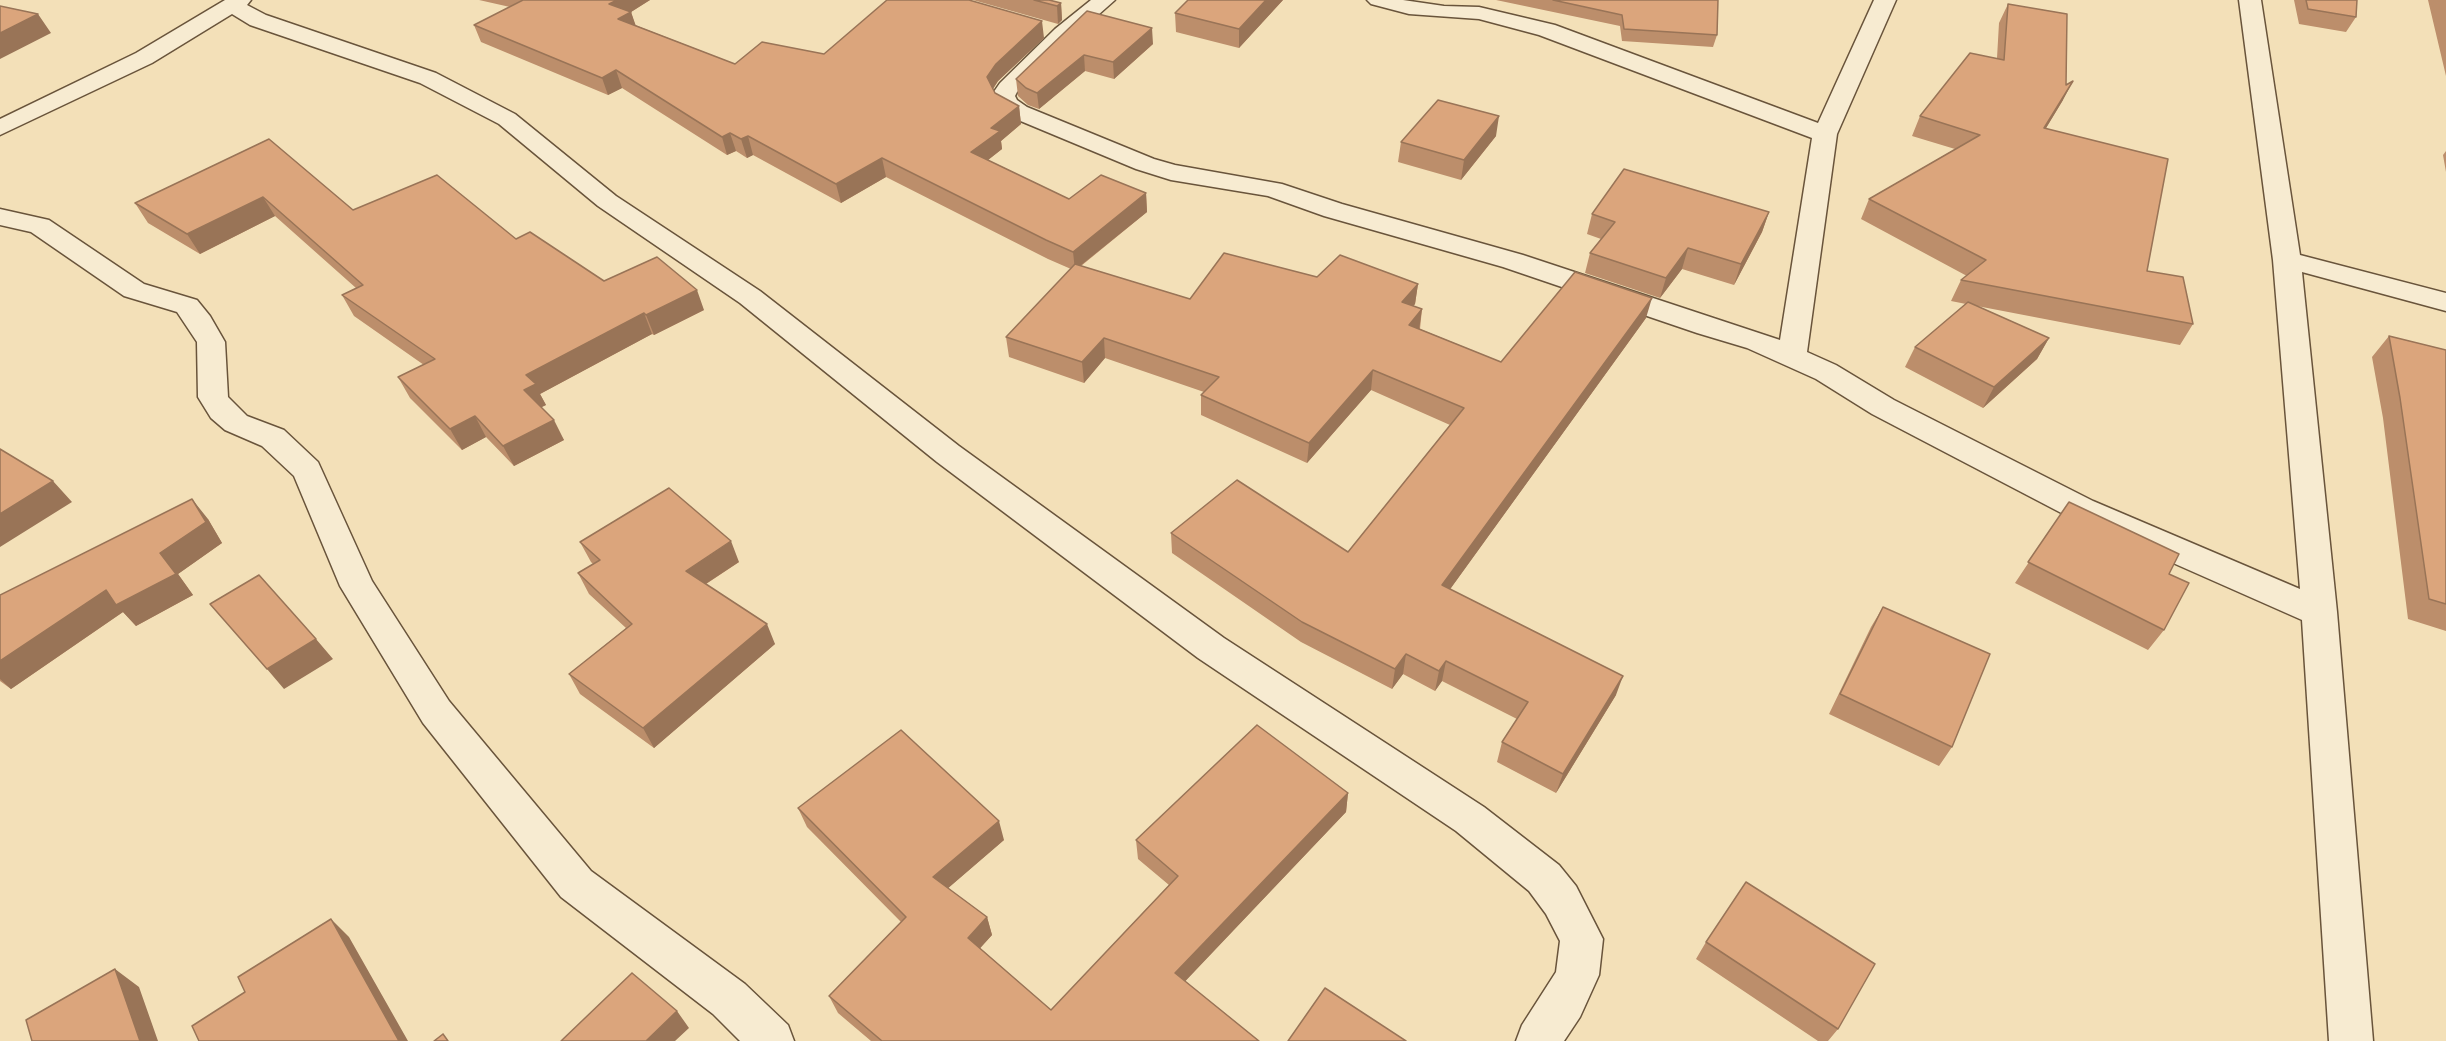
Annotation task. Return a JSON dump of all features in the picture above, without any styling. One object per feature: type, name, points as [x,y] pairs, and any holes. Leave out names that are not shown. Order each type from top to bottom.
[{"type":"street","points":[[1104,0],[1053,32],[1008,88],[1004,96],[1007,104],[1018,112],[1144,164],[1171,172],[1273,189],[1333,210],[1513,261],[1707,327],[1757,341],[1826,372],[1883,407],[2081,509],[2319,612]]},
{"type":"street","points":[[1378,0],[1409,8],[1479,13],[1547,30],[1825,134]]},
{"type":"street","points":[[1792,357],[1825,134],[1885,0]]},
{"type":"street","points":[[2250,0],[2287,260],[2319,612],[2351,1041]]},
{"type":"street","points":[[0,128],[144,58],[236,2],[258,21],[348,49],[428,78],[507,119],[607,201],[750,297],[948,454],[1211,648],[1479,826],[1544,878],[1561,900],[1582,939],[1577,975],[1564,1002],[1538,1041]]},
{"type":"street","points":[[0,217],[40,226],[134,290],[187,306],[200,322],[211,342],[213,397],[222,411],[236,423],[273,438],[307,470],[357,586],[436,712],[576,884],[729,999],[772,1041]]},
{"type":"street","points":[[2287,260],[2446,302]]},
{"type":"building","points":[[523,0],[617,0],[609,4],[631,12],[618,19],[735,64],[762,42],[824,54],[887,0],[969,0],[1042,21],[996,64],[987,77],[995,93],[1019,106],[991,128],[1000,131],[971,152],[1069,199],[1101,175],[1146,193],[1073,252],[882,158],[836,184],[748,136],[741,139],[730,133],[722,137],[616,70],[602,78],[474,25]]},
{"type":"building","points":[[1034,0],[1049,0],[1061,3],[1057,6]]},
{"type":"building","points":[[1188,0],[1266,0],[1239,29],[1175,13]]},
{"type":"building","points":[[1553,0],[1718,0],[1717,35],[1624,29],[1622,15]]},
{"type":"building","points":[[2306,0],[2357,0],[2356,17],[2308,9]]},
{"type":"building","points":[[2008,4],[2067,14],[2066,85],[2073,81],[2044,128],[2168,159],[2147,271],[2183,277],[2193,324],[1961,280],[1986,260],[1869,199],[1980,135],[1920,116],[1970,53],[2004,60]]},
{"type":"building","points":[[0,6],[38,14],[0,33]]},
{"type":"building","points":[[1087,11],[1152,28],[1113,62],[1084,55],[1037,93],[1026,88],[1016,79]]},
{"type":"building","points":[[1438,100],[1499,116],[1464,160],[1401,142]]},
{"type":"building","points":[[269,139],[353,210],[437,175],[516,239],[530,232],[604,281],[657,257],[697,290],[646,315],[644,313],[526,375],[536,384],[524,390],[554,420],[503,446],[475,416],[450,429],[398,377],[435,359],[342,295],[363,285],[263,197],[187,234],[135,203]]},
{"type":"building","points":[[1624,169],[1769,212],[1741,264],[1688,248],[1666,278],[1590,253],[1615,222],[1592,214]]},
{"type":"building","points":[[1224,253],[1317,277],[1340,255],[1418,284],[1402,302],[1422,309],[1409,325],[1501,362],[1575,272],[1652,298],[1442,585],[1623,676],[1563,774],[1502,742],[1528,702],[1446,661],[1439,671],[1406,654],[1395,669],[1302,622],[1171,533],[1237,480],[1348,552],[1464,408],[1373,370],[1309,443],[1201,395],[1219,377],[1104,338],[1082,362],[1006,337],[1075,264],[1190,299]]},
{"type":"building","points":[[1968,302],[2049,338],[1994,387],[1915,347]]},
{"type":"building","points":[[2389,336],[2446,350],[2446,604],[2429,599]]},
{"type":"building","points":[[0,449],[53,481],[0,514]]},
{"type":"building","points":[[669,488],[731,541],[686,571],[767,624],[643,728],[569,674],[632,624],[578,573],[600,560],[580,542]]},
{"type":"building","points":[[192,499],[206,522],[160,553],[176,574],[116,605],[106,590],[0,661],[0,595]]},
{"type":"building","points":[[2069,502],[2179,554],[2169,574],[2189,583],[2164,630],[2028,562]]},
{"type":"building","points":[[259,575],[316,639],[267,669],[210,604]]},
{"type":"building","points":[[1883,607],[1990,654],[1952,747],[1840,694]]},
{"type":"building","points":[[1257,725],[1348,793],[1175,973],[1259,1041],[882,1041],[829,996],[906,917],[798,808],[901,730],[999,821],[933,877],[987,917],[968,938],[1051,1010],[1178,876],[1136,840]]},
{"type":"building","points":[[1746,882],[1875,964],[1838,1029],[1706,942]]},
{"type":"building","points":[[331,919],[399,1041],[199,1041],[192,1026],[245,992],[238,977]]},
{"type":"building","points":[[115,969],[140,1041],[32,1041],[26,1020]]},
{"type":"building","points":[[632,973],[677,1011],[646,1041],[561,1041]]},
{"type":"building","points":[[1325,988],[1406,1041],[1288,1041]]},
{"type":"building","points":[[443,1034],[448,1041],[434,1041]]}]
